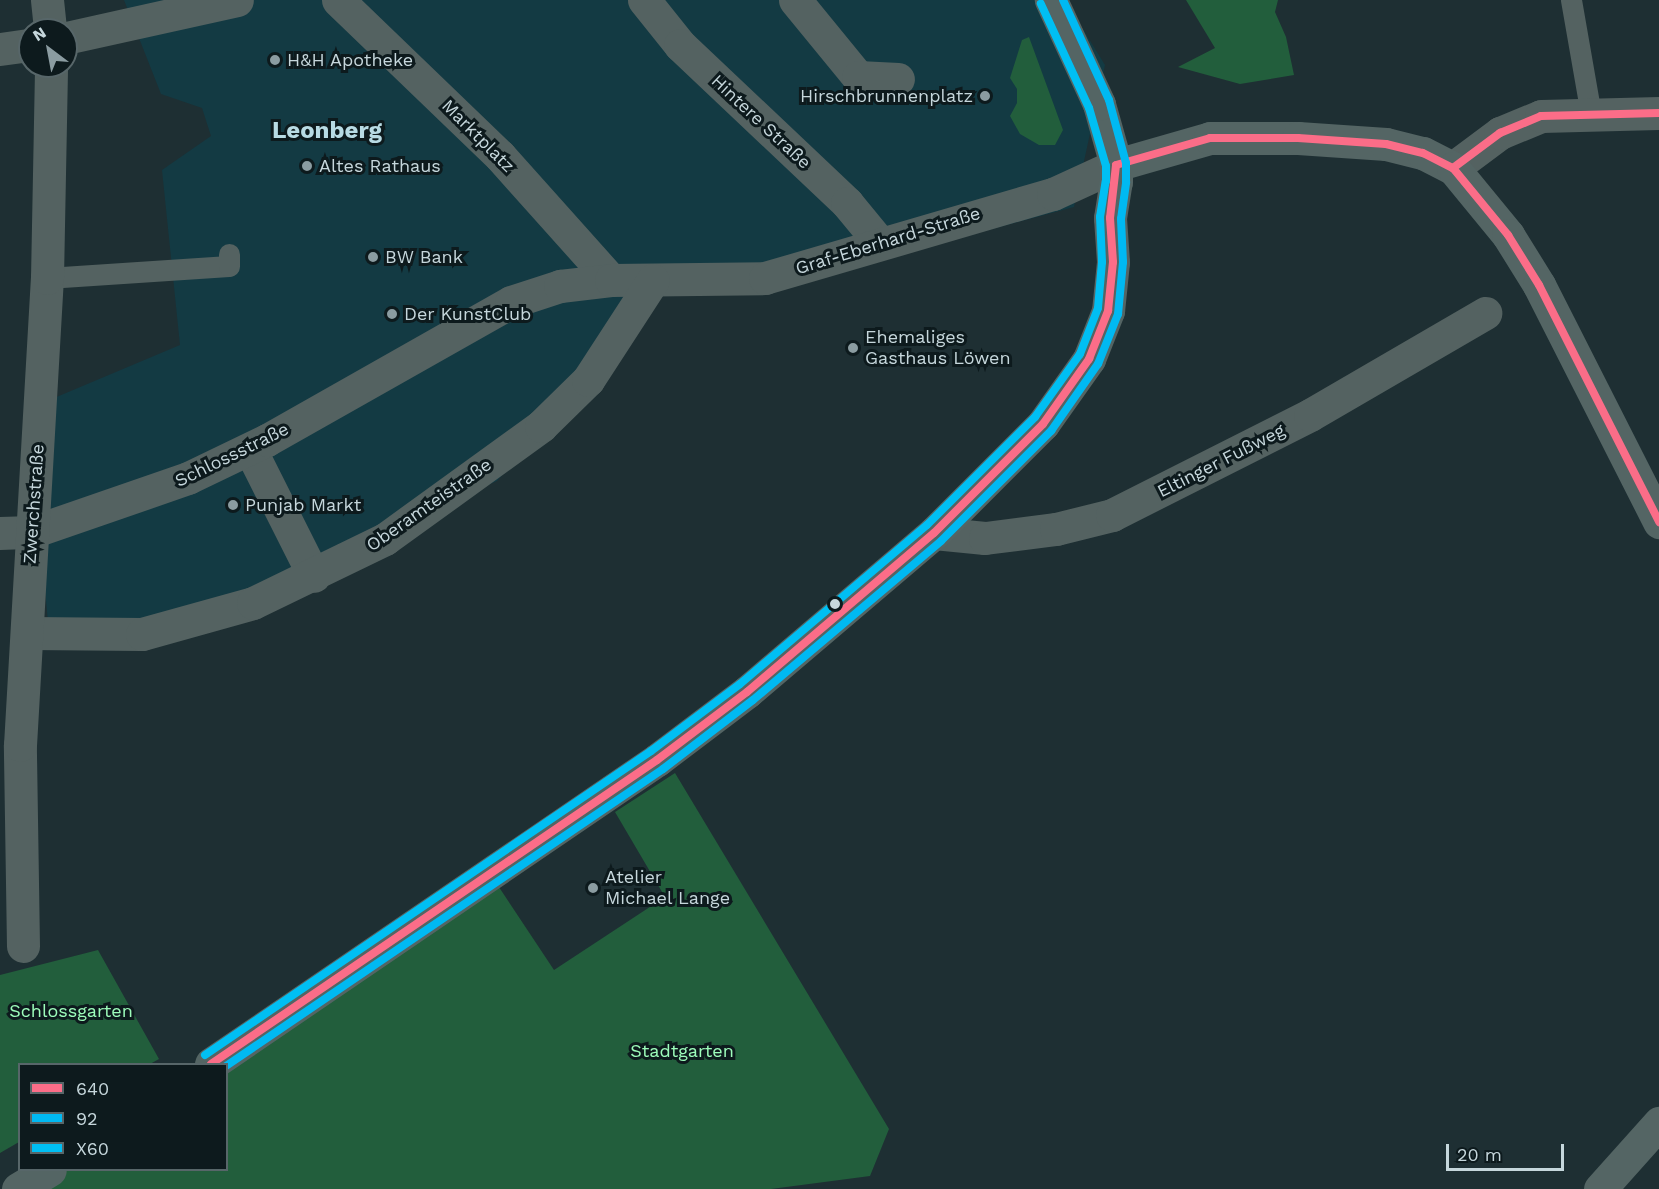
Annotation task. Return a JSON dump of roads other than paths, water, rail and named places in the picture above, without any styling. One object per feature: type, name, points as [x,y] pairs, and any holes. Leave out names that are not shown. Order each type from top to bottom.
[{"type":"street","points":[[47,0],[49,18]]},
{"type":"street","points":[[78,35],[237,0]]},
{"type":"street","name":"Marktplatz","points":[[338,0],[500,156],[611,280]]},
{"type":"street","name":"Hintere Straße","points":[[644,0],[680,45],[847,203],[880,243]]},
{"type":"street","points":[[795,0],[858,77],[898,79]]},
{"type":"street","points":[[214,1063],[657,760],[747,692],[934,532],[1043,424],[1089,359],[1108,311],[1113,262],[1110,218],[1116,165],[1099,104],[1051,0]]},
{"type":"street","points":[[0,49],[18,47]]},
{"type":"street","name":"Zwerchstraße","points":[[23,946],[24,907],[11,731],[29,633],[16,533],[47,278],[51,78]]},
{"type":"street","points":[[1453,168],[1500,133],[1541,116],[1659,112]]},
{"type":"street","points":[[1116,165],[1187,142],[1298,138],[1386,144],[1423,153],[1453,168],[1508,235],[1539,285],[1659,522]]},
{"type":"street","name":"Graf-Eberhard-Straße","points":[[652,280],[765,278],[880,243],[1002,198],[1053,194],[1116,165]]},
{"type":"street","points":[[611,280],[652,280]]},
{"type":"street","name":"Schlossstraße","points":[[16,533],[188,478],[250,449],[511,302],[560,286],[611,280]]},
{"type":"street","name":"Oberamteistraße","points":[[29,633],[142,634],[253,603],[314,576],[385,539],[541,426],[588,380],[652,280]]},
{"type":"street","name":"Eltinger Fußweg","points":[[934,532],[985,538],[1056,529],[1112,515],[1310,415],[1485,313]]},
{"type":"street","points":[[250,449],[314,576]]},
{"type":"street","points":[[1600,1189],[1659,1123]]},
{"type":"street","points":[[18,1189],[48,1171]]},
{"type":"lane","points":[[1571,0],[1591,114]]},
{"type":"lane","points":[[47,278],[229,266],[229,254]]},
{"type":"place","name":"H&H Apotheke","points":[[275,60]]},
{"type":"place","name":"Hirschbrunnenplatz","points":[[985,96]]},
{"type":"place","name":"Altes Rathaus","points":[[307,166]]},
{"type":"place","name":"BW Bank","points":[[373,257]]},
{"type":"place","name":"Der KunstClub","points":[[392,314]]},
{"type":"place","name":"Ehemaliges Gasthaus Löwen","points":[[853,348]]},
{"type":"place","name":"Punjab Markt","points":[[233,505]]},
{"type":"place","name":"Atelier Michael Lange","points":[[593,888]]},
{"type":"district","name":"Leonberg","points":[[327,131]]},
{"type":"park label","name":"Schlossgarten","points":[[71,1011]]},
{"type":"park label","name":"Stadtgarten","points":[[682,1051]]}]
